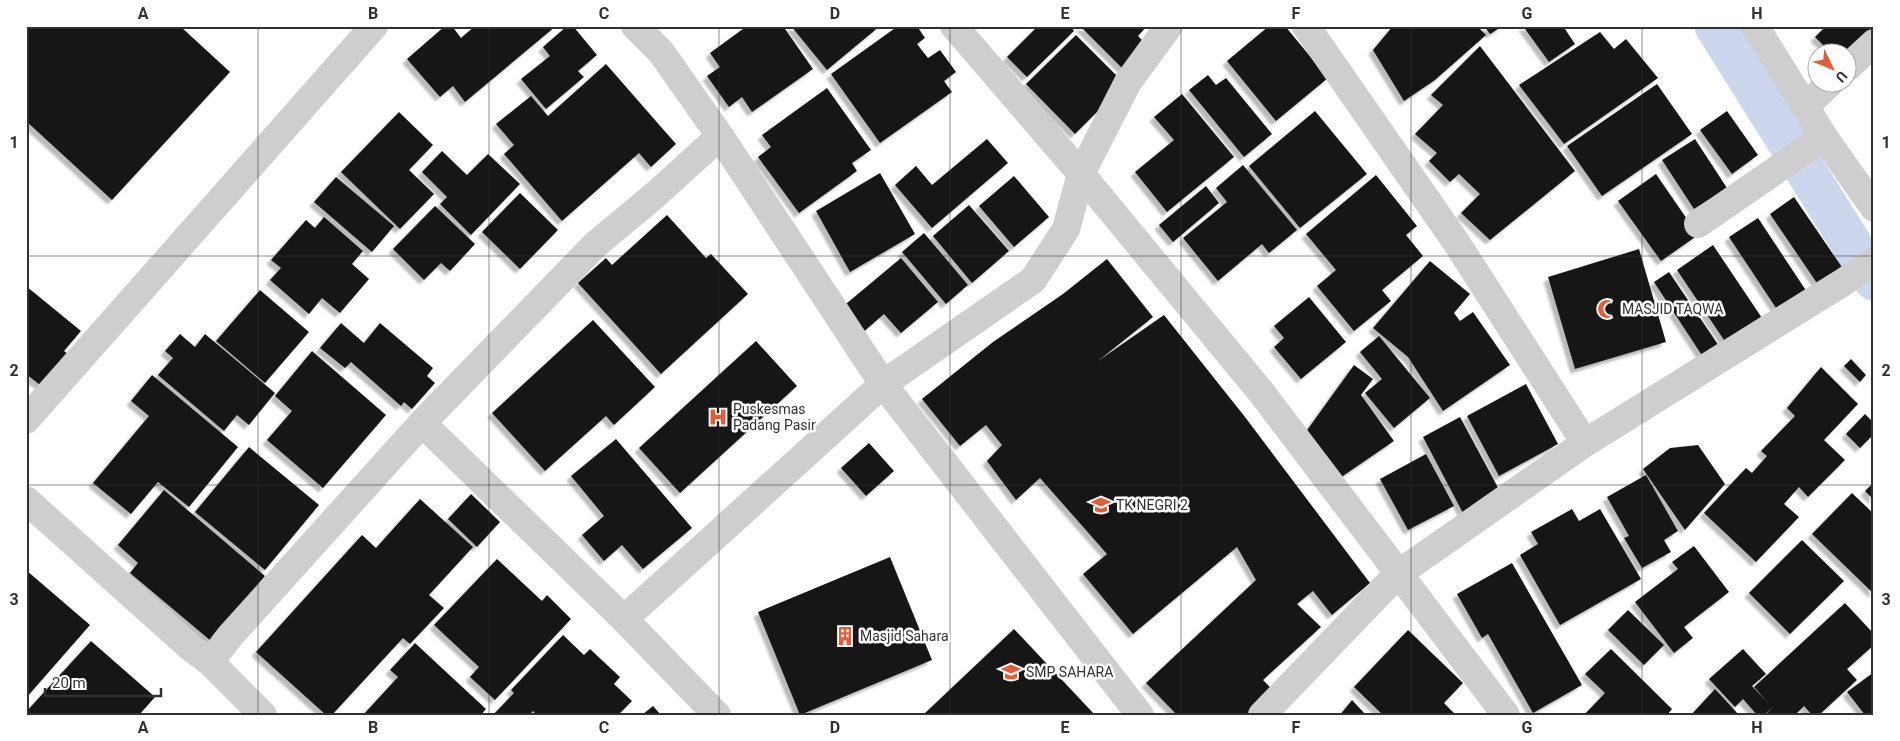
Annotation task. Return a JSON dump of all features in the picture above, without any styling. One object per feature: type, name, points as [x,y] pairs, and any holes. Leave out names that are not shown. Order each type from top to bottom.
[{"type":"street","points":[[26,420],[374,26]]},
{"type":"street","points":[[635,26],[661,52],[720,136],[882,384],[1140,715]]},
{"type":"street","points":[[954,26],[1262,392],[1506,715]]},
{"type":"street","points":[[624,619],[882,384],[1033,280],[1066,229],[1080,174],[1128,82],[1169,26]]},
{"type":"street","points":[[1306,26],[1456,242],[1585,443]]},
{"type":"street","points":[[1755,26],[1824,137],[1874,208]]},
{"type":"street","points":[[1858,58],[1874,43]]},
{"type":"street","points":[[1806,106],[1821,92]]},
{"type":"street","points":[[210,662],[237,629],[422,423],[595,245],[655,195],[720,136]]},
{"type":"street","points":[[1698,224],[1824,137]]},
{"type":"street","points":[[1262,715],[1398,574],[1585,443],[1842,283],[1874,261]]},
{"type":"street","points":[[422,423],[624,619],[717,715]]},
{"type":"street","points":[[26,500],[190,647],[210,662],[263,715]]},
{"type":"building","points":[[26,26],[180,26],[230,72],[112,200],[26,121]]},
{"type":"building","points":[[445,26],[452,26],[461,38],[475,26],[556,26],[465,102],[453,86],[440,97],[407,59]]},
{"type":"building","points":[[567,26],[573,26],[597,55],[578,71],[584,77],[546,109],[521,79],[550,56],[543,47]]},
{"type":"building","points":[[747,26],[783,26],[813,69],[752,112],[742,97],[729,107],[707,76],[720,67],[710,53]]},
{"type":"building","points":[[791,26],[880,26],[827,70]]},
{"type":"building","points":[[898,26],[917,26],[925,38],[917,44],[928,58],[940,50],[956,72],[944,81],[952,92],[880,143],[831,74]]},
{"type":"building","points":[[1038,26],[1070,26],[1074,31],[1027,77],[1007,57]]},
{"type":"building","points":[[1080,26],[1147,26],[1138,36],[1152,50],[1128,74]]},
{"type":"building","points":[[1269,26],[1285,26],[1328,78],[1276,121],[1227,61]]},
{"type":"building","points":[[1393,26],[1477,26],[1486,35],[1435,80],[1404,101],[1373,50]]},
{"type":"building","points":[[1484,26],[1503,26],[1490,34]]},
{"type":"building","points":[[1523,26],[1563,26],[1575,44],[1549,62]]},
{"type":"building","points":[[1826,26],[1874,26],[1874,38],[1858,47],[1858,42],[1820,42],[1815,37]]},
{"type":"building","points":[[1600,32],[1614,49],[1626,39],[1658,78],[1564,144],[1519,85]]},
{"type":"building","points":[[1076,35],[1125,84],[1075,134],[1026,84]]},
{"type":"building","points":[[1480,46],[1575,171],[1490,240],[1461,213],[1480,194],[1459,174],[1450,182],[1429,161],[1437,153],[1415,134],[1443,105],[1431,95]]},
{"type":"building","points":[[606,64],[676,144],[651,167],[639,153],[562,221],[504,154],[514,145],[496,124],[531,96],[548,116]]},
{"type":"building","points":[[1208,75],[1216,85],[1226,78],[1272,134],[1244,157],[1189,90]]},
{"type":"building","points":[[1657,84],[1692,134],[1602,196],[1567,146]]},
{"type":"building","points":[[827,88],[871,150],[852,163],[857,171],[799,213],[758,157],[771,147],[762,135]]},
{"type":"building","points":[[1182,94],[1234,157],[1167,212],[1135,172],[1174,140],[1154,117]]},
{"type":"building","points":[[1315,111],[1367,174],[1300,228],[1249,166]]},
{"type":"building","points":[[1727,111],[1758,155],[1732,174],[1700,130]]},
{"type":"building","points":[[399,112],[433,145],[409,170],[434,194],[400,229],[341,172]]},
{"type":"building","points":[[987,139],[1008,163],[932,228],[895,185],[916,166],[932,185]]},
{"type":"building","points":[[1695,139],[1727,188],[1694,209],[1662,160]]},
{"type":"building","points":[[442,151],[467,175],[488,154],[520,184],[471,235],[440,204],[447,197],[422,172]]},
{"type":"building","points":[[1243,165],[1297,230],[1269,253],[1262,244],[1218,281],[1183,238],[1227,202],[1216,188]]},
{"type":"building","points":[[880,173],[915,234],[850,272],[816,211]]},
{"type":"building","points":[[1656,174],[1698,235],[1661,261],[1618,201]]},
{"type":"building","points":[[1376,175],[1417,226],[1406,235],[1423,256],[1382,290],[1391,301],[1354,331],[1317,286],[1336,270],[1306,234]]},
{"type":"building","points":[[1014,176],[1049,217],[1014,247],[979,206]]},
{"type":"building","points":[[336,177],[394,226],[372,252],[314,202]]},
{"type":"building","points":[[1206,186],[1219,203],[1173,242],[1159,225]]},
{"type":"building","points":[[520,193],[558,230],[520,269],[482,232]]},
{"type":"building","points":[[1794,197],[1846,273],[1821,289],[1770,214]]},
{"type":"building","points":[[969,205],[1009,251],[972,283],[933,236]]},
{"type":"building","points":[[435,206],[475,244],[450,271],[441,263],[424,280],[393,249]]},
{"type":"building","points":[[667,215],[706,258],[711,254],[748,294],[661,374],[578,283],[606,258],[612,265]]},
{"type":"building","points":[[324,217],[363,251],[352,264],[369,279],[340,313],[322,298],[309,314],[270,280],[281,268],[271,260],[306,220],[315,228]]},
{"type":"building","points":[[1758,218],[1811,298],[1782,317],[1729,237]]},
{"type":"building","points":[[924,233],[968,285],[946,304],[902,252]]},
{"type":"building","points":[[1713,245],[1762,318],[1726,343],[1677,270]]},
{"type":"building","name":"MASJID TAQWA","points":[[1639,249],[1666,342],[1575,369],[1548,277]]},
{"type":"building","points":[[901,258],[938,302],[901,333],[884,314],[861,334],[840,309]]},
{"type":"building","points":[[1107,259],[1153,317],[1098,361],[1164,315],[1245,417],[1370,583],[1332,615],[1313,591],[1297,604],[1321,627],[1263,680],[1277,694],[1253,715],[1177,715],[1146,683],[1256,580],[1237,547],[1133,634],[1083,574],[1107,554],[1040,478],[1016,500],[987,461],[1002,445],[986,425],[960,446],[922,399],[993,342],[1063,294]]},
{"type":"building","points":[[1430,261],[1470,294],[1454,313],[1460,321],[1473,312],[1510,365],[1443,411],[1408,357],[1373,328]]},
{"type":"building","points":[[1669,272],[1719,346],[1703,357],[1654,282]]},
{"type":"building","points":[[26,286],[81,331],[64,351],[71,356],[44,388],[26,374]]},
{"type":"building","points":[[260,290],[309,332],[265,383],[216,341]]},
{"type":"building","points":[[1309,297],[1346,342],[1301,379],[1274,347],[1284,338],[1274,326]]},
{"type":"building","points":[[593,320],[655,387],[614,425],[606,416],[545,471],[492,413]]},
{"type":"building","points":[[341,323],[364,343],[380,323],[433,368],[427,376],[435,383],[412,409],[404,402],[401,406],[351,362],[345,368],[320,348]]},
{"type":"building","points":[[180,334],[195,347],[205,334],[275,393],[249,425],[237,415],[224,431],[158,375],[173,358],[165,351]]},
{"type":"building","points":[[1379,336],[1430,398],[1394,428],[1365,393],[1382,379],[1360,352]]},
{"type":"building","name":"Puskesmas Padang Pasir","points":[[756,341],[797,386],[680,493],[639,448]]},
{"type":"building","points":[[312,351],[386,415],[323,488],[267,440],[292,411],[275,396]]},
{"type":"building","points":[[1851,359],[1866,375],[1860,382],[1844,366]]},
{"type":"building","points":[[1354,365],[1373,379],[1361,395],[1394,441],[1337,480],[1305,433]]},
{"type":"building","points":[[1821,367],[1858,404],[1824,440],[1845,460],[1808,497],[1799,487],[1784,504],[1799,517],[1756,562],[1704,513],[1746,468],[1752,473],[1767,456],[1761,451],[1795,416],[1787,408]]},
{"type":"building","points":[[152,375],[238,447],[189,507],[158,482],[131,514],[93,483],[149,416],[131,401]]},
{"type":"building","points":[[1526,384],[1558,444],[1499,476],[1467,416]]},
{"type":"building","points":[[1865,414],[1874,423],[1874,434],[1860,448],[1846,434]]},
{"type":"building","points":[[1460,417],[1502,495],[1464,515],[1423,437]]},
{"type":"building","points":[[616,439],[692,528],[643,569],[622,545],[604,561],[582,535],[604,516],[571,476]]},
{"type":"building","points":[[869,443],[894,471],[866,496],[841,468]]},
{"type":"building","points":[[1698,445],[1725,484],[1685,530],[1643,469],[1670,448]]},
{"type":"building","points":[[249,447],[319,505],[265,570],[195,512]]},
{"type":"building","points":[[1426,454],[1454,506],[1408,530],[1380,479]]},
{"type":"building","points":[[1646,475],[1678,531],[1664,540],[1671,552],[1642,568],[1624,538],[1629,536],[1607,497]]},
{"type":"building","points":[[1874,482],[1874,500],[1865,491]]},
{"type":"building","points":[[164,490],[265,576],[211,641],[130,573],[138,563],[118,545]]},
{"type":"building","points":[[1852,493],[1874,514],[1874,594],[1812,534]]},
{"type":"building","points":[[471,494],[500,522],[477,547],[448,519]]},
{"type":"building","points":[[420,499],[473,547],[429,595],[444,608],[410,644],[403,638],[332,715],[326,715],[256,652],[362,535],[376,548]]},
{"type":"building","points":[[1572,509],[1579,521],[1600,509],[1641,579],[1560,625],[1520,555],[1538,544],[1531,532]]},
{"type":"building","points":[[1802,540],[1844,581],[1790,634],[1749,593]]},
{"type":"building","points":[[1694,546],[1729,592],[1684,627],[1693,638],[1674,653],[1635,602],[1678,569],[1672,562]]},
{"type":"building","name":"Masjid Sahara","points":[[890,557],[932,660],[800,715],[758,612]]},
{"type":"building","points":[[497,559],[542,601],[547,595],[571,619],[495,700],[470,677],[479,667],[434,625]]},
{"type":"building","points":[[1512,563],[1582,685],[1533,713],[1488,634],[1482,638],[1457,594]]},
{"type":"building","points":[[26,570],[90,625],[26,698]]},
{"type":"building","points":[[1845,603],[1874,634],[1874,645],[1847,669],[1857,680],[1819,715],[1812,715],[1804,706],[1795,715],[1765,715],[1773,707],[1764,715],[1757,715],[1743,699],[1735,707],[1709,679],[1743,649],[1766,674],[1752,686],[1768,703],[1754,687]]},
{"type":"building","points":[[1628,610],[1664,645],[1644,665],[1608,630]]},
{"type":"building","name":"SMP SAHARA","points":[[1014,629],[1095,715],[923,715]]},
{"type":"building","points":[[1408,630],[1463,683],[1444,703],[1456,715],[1383,715],[1354,687]]},
{"type":"building","points":[[563,635],[584,655],[590,649],[620,677],[614,684],[632,701],[618,715],[537,715],[533,711],[529,715],[493,715],[514,693],[511,690]]},
{"type":"building","points":[[91,641],[155,697],[139,715],[26,715],[26,712]]},
{"type":"building","points":[[415,643],[486,709],[481,715],[363,715],[398,677],[390,670]]},
{"type":"building","points":[[1611,649],[1672,709],[1667,715],[1584,715],[1605,693],[1585,674]]},
{"type":"building","points":[[1874,672],[1874,715],[1865,715],[1847,692]]},
{"type":"building","points":[[1715,689],[1739,715],[1691,715]]},
{"type":"building","points":[[1352,700],[1366,715],[1340,715]]},
{"type":"building","points":[[653,706],[661,715],[642,715]]},
{"type":"waterway","points":[[1715,26],[1874,280]]},
{"type":"place","name":"MASJID TAQWA","points":[[1607,309]]},
{"type":"place","name":"Puskesmas Padang Pasir","points":[[718,417]]},
{"type":"place","name":"TK NEGRI 2","points":[[1101,505]]},
{"type":"place","name":"Masjid Sahara","points":[[845,636]]},
{"type":"place","name":"SMP SAHARA","points":[[1011,672]]}]
